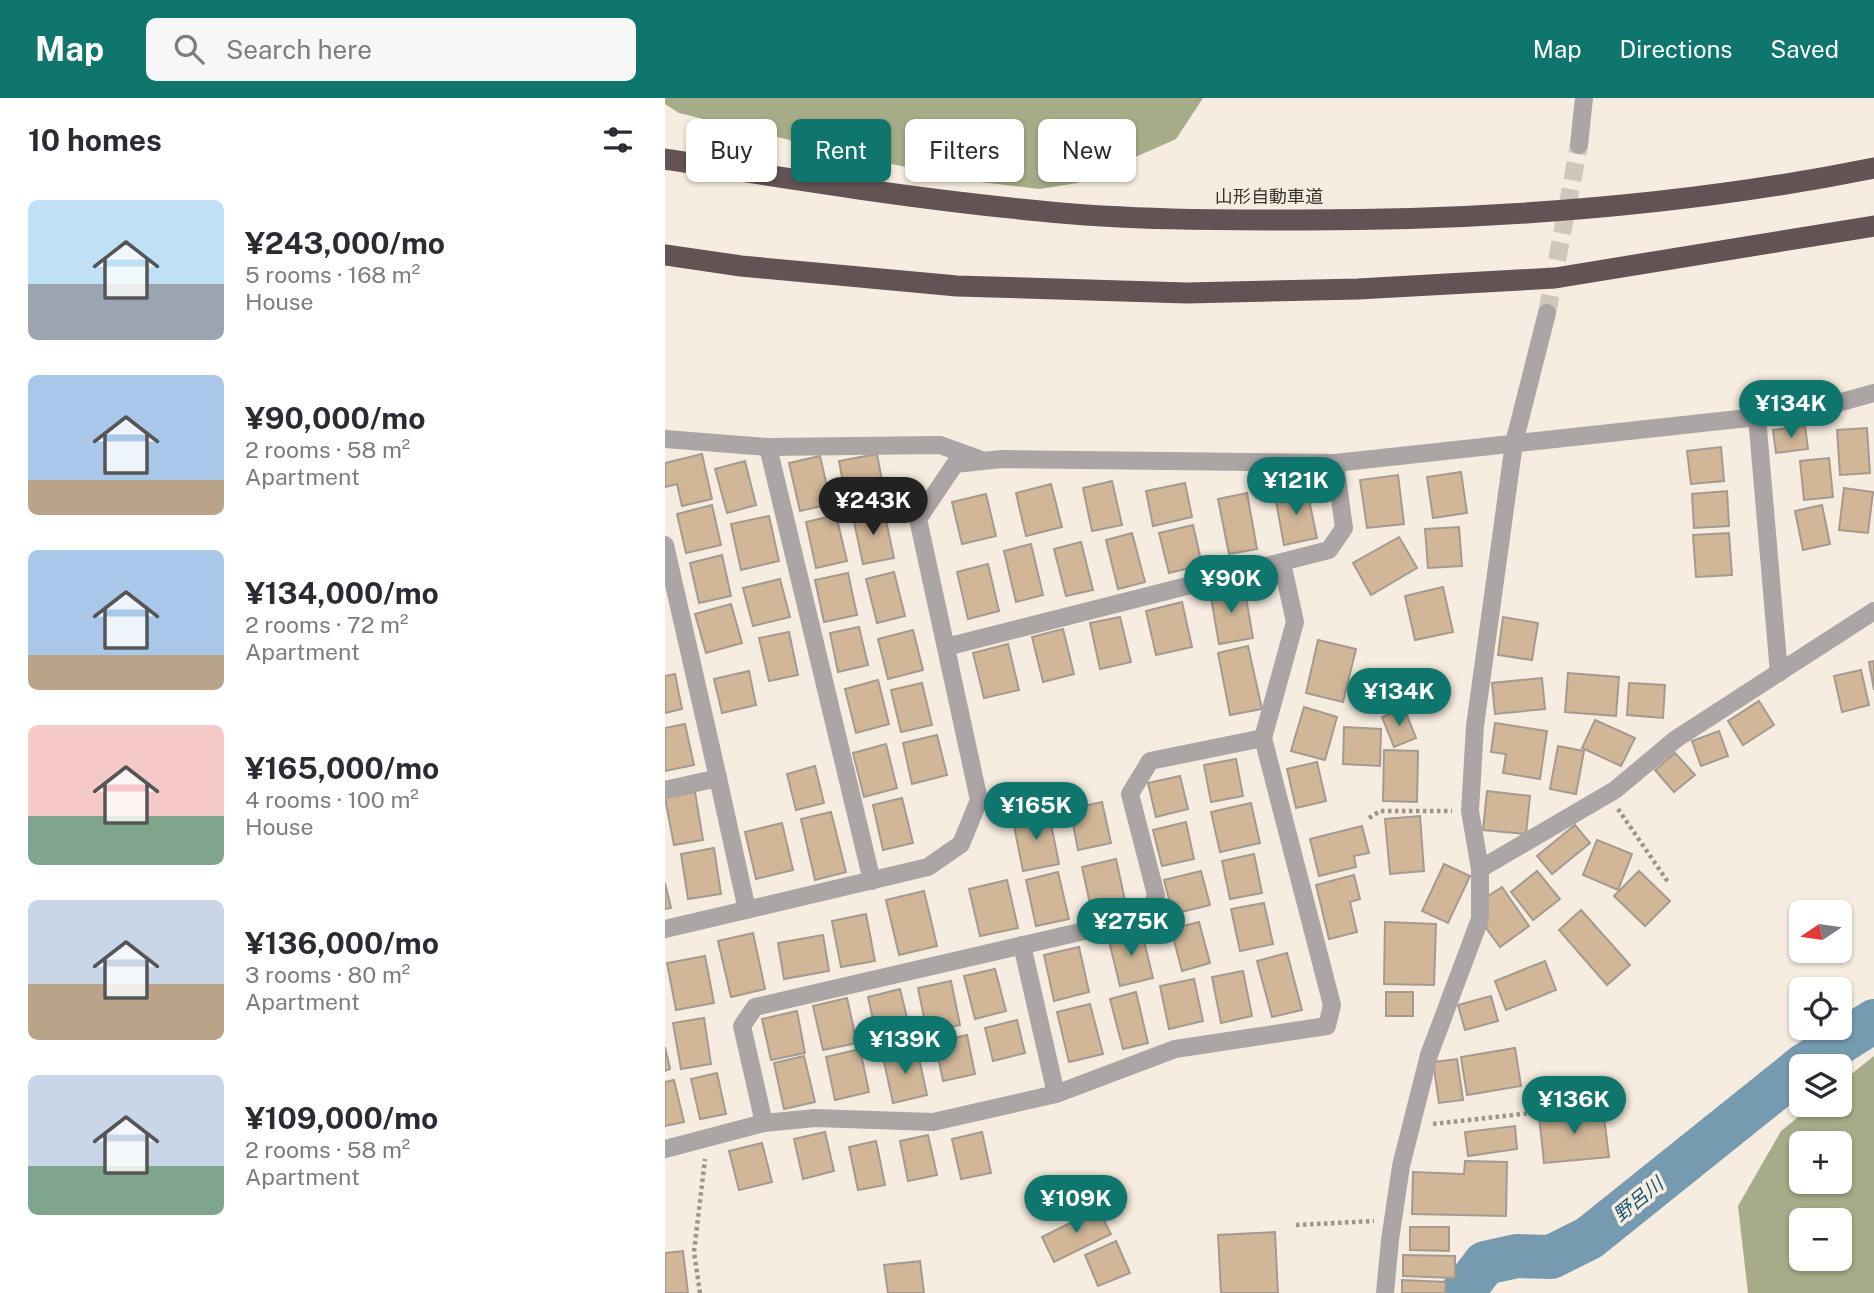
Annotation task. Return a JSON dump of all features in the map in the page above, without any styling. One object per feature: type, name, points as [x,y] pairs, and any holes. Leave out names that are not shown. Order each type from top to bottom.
[{"type":"highway","name":"山形自動車道","points":[[665,159],[867,191],[1042,211],[1188,220],[1416,220],[1593,209],[1789,185],[1874,168]]},
{"type":"highway","points":[[665,255],[741,266],[957,286],[1187,293],[1240,292],[1358,289],[1555,278],[1874,226]]},
{"type":"street","points":[[1579,145],[1584,98]]},
{"type":"street","points":[[1385,1293],[1401,1166],[1429,1055],[1480,919],[1480,869],[1470,811],[1475,726],[1514,443],[1547,313]]},
{"type":"street","points":[[665,929],[928,867],[961,845],[979,800],[918,519],[955,464],[1002,458],[1335,463],[1757,416],[1827,405],[1874,393]]},
{"type":"street","points":[[1757,416],[1779,673]]},
{"type":"street","points":[[665,439],[768,447],[940,445],[983,461]]},
{"type":"street","points":[[768,447],[871,881]]},
{"type":"street","points":[[946,647],[1329,551],[1344,528],[1335,463]]},
{"type":"street","points":[[665,545],[747,910]]},
{"type":"street","points":[[665,1149],[764,1123],[815,1118],[933,1122],[1056,1094],[1175,1049],[1327,1026],[1332,1005],[1263,738],[1295,622],[1282,563]]},
{"type":"street","points":[[1480,869],[1607,794],[1676,739],[1874,611]]},
{"type":"street","points":[[764,1123],[742,1026],[755,1007],[1149,916],[1156,895],[1130,794],[1150,761],[1263,738]]},
{"type":"street","points":[[665,790],[718,778]]},
{"type":"street","points":[[1022,945],[1056,1094]]},
{"type":"path","points":[[1607,794],[1668,883]]},
{"type":"path","points":[[1369,818],[1380,811],[1470,811]]},
{"type":"path","points":[[1411,1126],[1531,1113]]},
{"type":"path","points":[[700,1293],[694,1252],[708,1138]]},
{"type":"path","points":[[1296,1225],[1393,1220]]},
{"type":"green space","points":[[665,98],[1203,98],[1176,139],[1136,157],[1136,119],[1038,119],[1038,182],[1079,182],[1040,189],[980,182],[1024,182],[1024,119],[905,119],[905,167],[891,164],[891,119],[791,119],[791,140],[777,137],[777,119],[704,119],[679,113],[665,104]]},
{"type":"green space","points":[[1874,1056],[1874,1293],[1748,1293],[1738,1206],[1781,1131],[1798,1117],[1852,1117],[1852,1074]]},
{"type":"building","points":[[1805,426],[1808,449],[1776,453],[1773,430]]},
{"type":"building","points":[[1867,428],[1870,473],[1840,475],[1837,430]]},
{"type":"building","points":[[1721,447],[1724,481],[1691,484],[1687,451]]},
{"type":"building","points":[[702,454],[712,499],[682,506],[677,484],[665,487],[665,463]]},
{"type":"building","points":[[877,454],[886,502],[848,509],[839,461]]},
{"type":"building","points":[[820,456],[831,504],[800,511],[789,463]]},
{"type":"building","points":[[1829,458],[1833,497],[1804,500],[1800,461]]},
{"type":"building","points":[[745,461],[756,505],[727,513],[715,469]]},
{"type":"building","points":[[1461,472],[1467,513],[1433,518],[1427,477]]},
{"type":"building","points":[[1398,475],[1404,524],[1367,528],[1360,480]]},
{"type":"building","points":[[1112,481],[1122,525],[1092,531],[1083,488]]},
{"type":"building","points":[[1185,483],[1192,517],[1153,526],[1146,491]]},
{"type":"building","points":[[1051,484],[1062,527],[1026,536],[1016,493]]},
{"type":"building","points":[[1844,488],[1873,492],[1868,533],[1839,530]]},
{"type":"building","points":[[1307,490],[1317,538],[1284,545],[1275,496]]},
{"type":"building","points":[[1727,491],[1729,526],[1694,528],[1692,494]]},
{"type":"building","points":[[1247,493],[1257,549],[1229,554],[1218,499]]},
{"type":"building","points":[[986,494],[996,536],[962,544],[952,502]]},
{"type":"building","points":[[712,505],[721,545],[686,553],[677,514]]},
{"type":"building","points":[[1822,505],[1830,544],[1803,550],[1795,511]]},
{"type":"building","points":[[884,511],[894,558],[863,564],[853,517]]},
{"type":"building","points":[[836,515],[847,561],[816,568],[806,522]]},
{"type":"building","points":[[769,516],[779,561],[741,570],[731,524]]},
{"type":"building","points":[[1193,525],[1202,565],[1169,573],[1159,533]]},
{"type":"building","points":[[1459,527],[1462,566],[1428,568],[1425,529]]},
{"type":"building","points":[[1132,533],[1145,582],[1118,589],[1106,540]]},
{"type":"building","points":[[1729,533],[1732,575],[1696,577],[1693,535]]},
{"type":"building","points":[[1399,537],[1417,568],[1371,595],[1353,563]]},
{"type":"building","points":[[1081,542],[1093,590],[1066,596],[1054,549]]},
{"type":"building","points":[[1031,544],[1043,595],[1016,602],[1004,551]]},
{"type":"building","points":[[722,555],[731,596],[699,603],[690,563]]},
{"type":"building","points":[[988,564],[999,611],[968,619],[957,572]]},
{"type":"building","points":[[894,572],[905,616],[877,623],[866,579]]},
{"type":"building","points":[[848,573],[857,615],[824,622],[815,580]]},
{"type":"building","points":[[780,579],[790,617],[753,626],[743,588]]},
{"type":"building","points":[[1244,586],[1253,638],[1219,644],[1210,592]]},
{"type":"building","points":[[1443,587],[1453,632],[1415,640],[1405,596]]},
{"type":"building","points":[[1182,602],[1192,647],[1156,655],[1146,611]]},
{"type":"building","points":[[731,604],[742,643],[706,653],[695,614]]},
{"type":"building","points":[[1120,617],[1131,662],[1100,669],[1090,623]]},
{"type":"building","points":[[1503,617],[1538,623],[1532,660],[1498,655]]},
{"type":"building","points":[[859,627],[868,665],[838,672],[830,633]]},
{"type":"building","points":[[1063,629],[1074,674],[1043,682],[1032,637]]},
{"type":"building","points":[[913,630],[923,670],[888,679],[878,639]]},
{"type":"building","points":[[789,632],[798,675],[769,681],[759,638]]},
{"type":"building","points":[[1318,640],[1356,649],[1343,702],[1306,693]]},
{"type":"building","points":[[1008,644],[1019,690],[984,698],[973,653]]},
{"type":"building","points":[[1248,646],[1262,709],[1230,715],[1218,653]]},
{"type":"building","points":[[1874,661],[1874,690],[1869,662]]},
{"type":"building","points":[[1861,670],[1869,705],[1842,712],[1834,676]]},
{"type":"building","points":[[749,671],[756,705],[722,713],[714,679]]},
{"type":"building","points":[[1568,673],[1619,677],[1616,716],[1565,712]]},
{"type":"building","points":[[675,674],[682,709],[665,713],[665,676]]},
{"type":"building","points":[[1542,678],[1545,709],[1495,714],[1492,683]]},
{"type":"building","points":[[878,680],[889,724],[856,733],[845,689]]},
{"type":"building","points":[[922,683],[932,725],[901,732],[891,690]]},
{"type":"building","points":[[1629,683],[1665,685],[1663,718],[1627,715]]},
{"type":"building","points":[[1759,701],[1774,725],[1743,745],[1728,721]]},
{"type":"building","points":[[1304,707],[1337,717],[1325,760],[1291,751]]},
{"type":"building","points":[[1404,708],[1416,738],[1394,747],[1382,717]]},
{"type":"building","points":[[1595,720],[1635,738],[1621,766],[1582,748]]},
{"type":"building","points":[[1495,723],[1547,731],[1540,779],[1503,773],[1506,754],[1491,752]]},
{"type":"building","points":[[685,724],[694,765],[665,771],[665,728]]},
{"type":"building","points":[[1344,727],[1381,729],[1380,766],[1343,764]]},
{"type":"building","points":[[1719,731],[1728,756],[1701,766],[1692,741]]},
{"type":"building","points":[[937,735],[947,775],[912,784],[903,743]]},
{"type":"building","points":[[886,744],[897,788],[864,797],[853,753]]},
{"type":"building","points":[[1558,746],[1584,751],[1576,794],[1550,789]]},
{"type":"building","points":[[1384,750],[1418,751],[1417,802],[1383,801]]},
{"type":"building","points":[[1675,753],[1695,775],[1674,792],[1655,770]]},
{"type":"building","points":[[1236,759],[1243,796],[1211,802],[1204,765]]},
{"type":"building","points":[[1317,762],[1326,801],[1296,808],[1287,769]]},
{"type":"building","points":[[815,766],[824,803],[796,810],[787,774]]},
{"type":"building","points":[[1180,776],[1188,809],[1156,817],[1148,783]]},
{"type":"building","points":[[1487,791],[1530,796],[1526,834],[1483,830]]},
{"type":"building","points":[[695,792],[703,840],[674,845],[665,798]]},
{"type":"building","points":[[902,798],[913,843],[883,850],[873,805]]},
{"type":"building","points":[[1102,802],[1111,843],[1078,850],[1070,809]]},
{"type":"building","points":[[1251,803],[1260,843],[1220,852],[1211,812]]},
{"type":"building","points":[[831,812],[846,872],[815,880],[801,819]]},
{"type":"building","points":[[1049,814],[1059,864],[1023,871],[1013,821]]},
{"type":"building","points":[[1420,816],[1424,871],[1390,874],[1385,819]]},
{"type":"building","points":[[1186,822],[1194,859],[1162,866],[1153,830]]},
{"type":"building","points":[[782,823],[793,870],[756,879],[745,832]]},
{"type":"building","points":[[1575,825],[1590,843],[1552,874],[1537,856]]},
{"type":"building","points":[[1362,826],[1369,853],[1354,856],[1356,867],[1319,876],[1310,839]]},
{"type":"building","points":[[1597,840],[1632,854],[1618,890],[1583,875]]},
{"type":"building","points":[[714,848],[721,894],[688,899],[681,854]]},
{"type":"building","points":[[1254,854],[1262,893],[1230,899],[1222,861]]},
{"type":"building","points":[[1116,859],[1126,905],[1092,913],[1082,867]]},
{"type":"building","points":[[1444,864],[1470,876],[1448,923],[1422,911]]},
{"type":"building","points":[[1201,871],[1210,905],[1173,914],[1164,880]]},
{"type":"building","points":[[1537,871],[1560,899],[1533,920],[1511,892]]},
{"type":"building","points":[[1639,871],[1670,901],[1645,926],[1614,896]]},
{"type":"building","points":[[1058,872],[1069,919],[1036,926],[1026,880]]},
{"type":"building","points":[[1354,875],[1360,899],[1350,902],[1357,932],[1329,939],[1316,885]]},
{"type":"building","points":[[1007,880],[1018,928],[980,936],[969,889]]},
{"type":"building","points":[[665,883],[671,908],[665,909]]},
{"type":"building","points":[[1502,887],[1529,926],[1500,947],[1486,928],[1488,896]]},
{"type":"building","points":[[924,891],[937,946],[899,955],[886,900]]},
{"type":"building","points":[[1264,903],[1273,944],[1240,951],[1231,909]]},
{"type":"building","points":[[1581,910],[1630,965],[1607,985],[1559,930]]},
{"type":"building","points":[[866,914],[875,961],[841,967],[832,921]]},
{"type":"building","points":[[1199,922],[1210,963],[1182,971],[1171,929]]},
{"type":"building","points":[[1385,922],[1436,924],[1434,985],[1384,984]]},
{"type":"building","points":[[1141,929],[1153,978],[1120,986],[1108,937]]},
{"type":"building","points":[[753,933],[765,989],[731,997],[718,941]]},
{"type":"building","points":[[823,935],[829,971],[784,979],[778,943]]},
{"type":"building","points":[[1079,947],[1089,992],[1054,1001],[1044,955]]},
{"type":"building","points":[[1287,953],[1302,1010],[1272,1017],[1257,961]]},
{"type":"building","points":[[705,956],[714,1003],[676,1010],[667,963]]},
{"type":"building","points":[[1545,961],[1556,990],[1506,1010],[1495,981]]},
{"type":"building","points":[[995,969],[1006,1011],[975,1019],[964,976]]},
{"type":"building","points":[[1243,971],[1252,1016],[1221,1023],[1212,977]]},
{"type":"building","points":[[1194,979],[1203,1021],[1169,1029],[1160,986]]},
{"type":"building","points":[[951,981],[960,1025],[927,1032],[918,988]]},
{"type":"building","points":[[900,989],[911,1034],[878,1042],[868,997]]},
{"type":"building","points":[[1136,992],[1148,1043],[1123,1049],[1110,999]]},
{"type":"building","points":[[1386,992],[1413,992],[1413,1016],[1386,1016]]},
{"type":"building","points":[[1491,996],[1498,1021],[1465,1030],[1458,1005]]},
{"type":"building","points":[[847,998],[857,1043],[823,1050],[813,1006]]},
{"type":"building","points":[[1090,1004],[1103,1054],[1069,1062],[1057,1012]]},
{"type":"building","points":[[797,1011],[805,1053],[771,1060],[762,1019]]},
{"type":"building","points":[[704,1018],[711,1064],[681,1069],[673,1023]]},
{"type":"building","points":[[1017,1020],[1025,1053],[993,1061],[985,1028]]},
{"type":"building","points":[[967,1035],[975,1074],[943,1081],[935,1042]]},
{"type":"building","points":[[665,1047],[670,1069],[665,1071]]},
{"type":"building","points":[[1515,1048],[1521,1086],[1467,1095],[1461,1057]]},
{"type":"building","points":[[860,1049],[869,1092],[835,1100],[826,1057]]},
{"type":"building","points":[[917,1049],[927,1095],[893,1103],[883,1057]]},
{"type":"building","points":[[804,1056],[815,1102],[784,1109],[774,1063]]},
{"type":"building","points":[[1457,1059],[1463,1100],[1439,1103],[1433,1062]]},
{"type":"building","points":[[717,1073],[726,1114],[700,1119],[691,1079]]},
{"type":"building","points":[[674,1080],[684,1122],[665,1126],[665,1082]]},
{"type":"building","points":[[1603,1109],[1609,1157],[1544,1163],[1539,1115]]},
{"type":"building","points":[[1515,1126],[1517,1149],[1468,1156],[1465,1132]]},
{"type":"building","points":[[825,1132],[834,1171],[803,1179],[794,1139]]},
{"type":"building","points":[[982,1132],[991,1173],[961,1179],[952,1139]]},
{"type":"building","points":[[928,1135],[937,1175],[908,1181],[900,1141]]},
{"type":"building","points":[[876,1141],[885,1185],[858,1190],[849,1147]]},
{"type":"building","points":[[762,1143],[772,1182],[739,1190],[729,1151]]},
{"type":"building","points":[[1465,1161],[1507,1162],[1506,1216],[1412,1214],[1413,1172],[1464,1174]]},
{"type":"building","points":[[1098,1209],[1111,1234],[1054,1262],[1042,1237]]},
{"type":"building","points":[[1410,1227],[1449,1227],[1449,1251],[1410,1250]]},
{"type":"building","points":[[1275,1232],[1278,1293],[1221,1293],[1218,1235]]},
{"type":"building","points":[[1116,1241],[1130,1273],[1098,1286],[1085,1255]]},
{"type":"building","points":[[683,1251],[688,1293],[665,1293],[665,1253]]},
{"type":"building","points":[[1403,1255],[1455,1256],[1455,1278],[1403,1276]]},
{"type":"building","points":[[920,1261],[924,1293],[888,1293],[884,1265]]},
{"type":"building","points":[[1402,1280],[1446,1282],[1445,1293],[1402,1293]]},
{"type":"waterway","name":"野呂川","points":[[1822,1054],[1874,1021]]},
{"type":"waterway","name":"野呂川","points":[[1462,1293],[1485,1263],[1517,1256],[1551,1257],[1589,1238],[1789,1078]]},
{"type":"tunnel","points":[[1547,313],[1579,145]]}]
